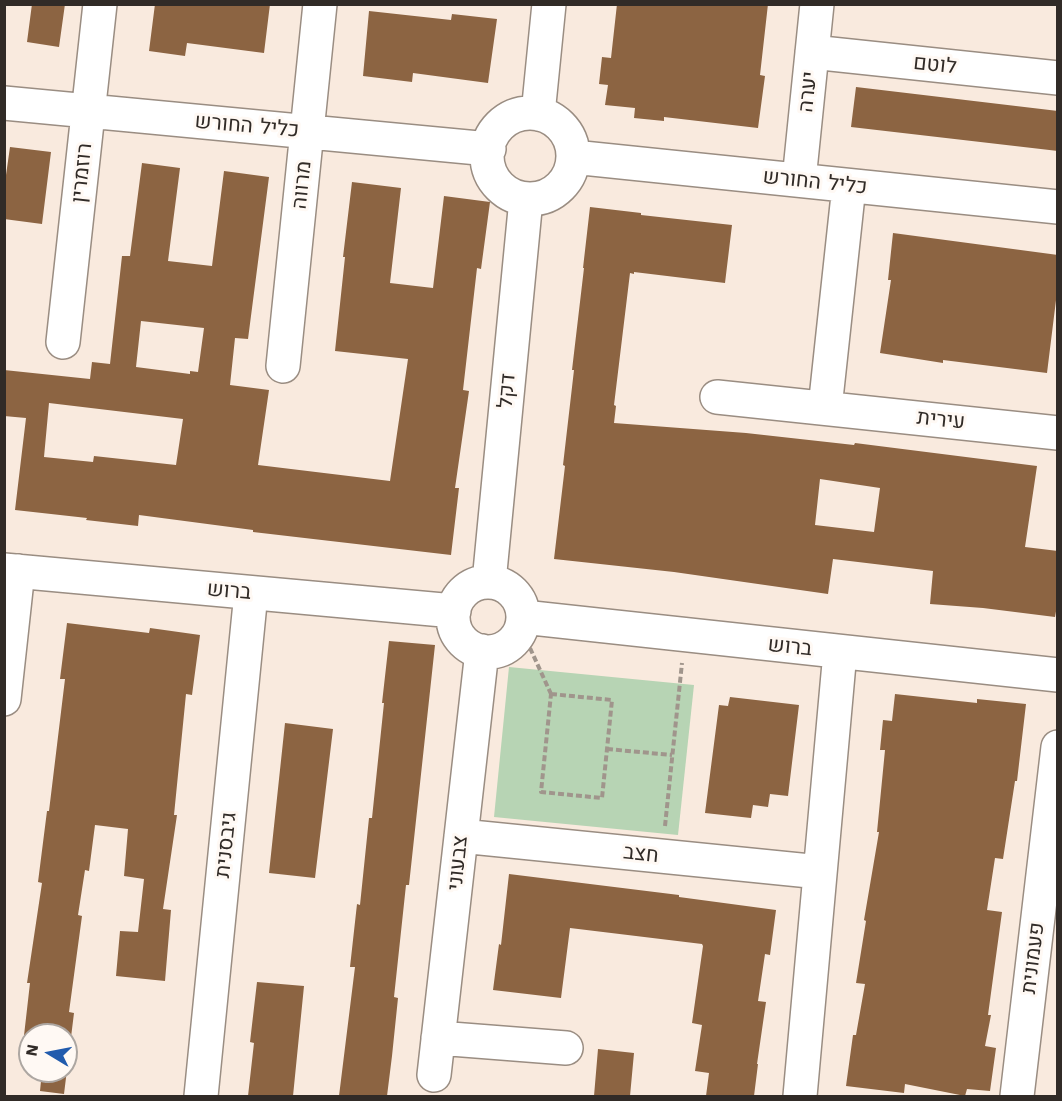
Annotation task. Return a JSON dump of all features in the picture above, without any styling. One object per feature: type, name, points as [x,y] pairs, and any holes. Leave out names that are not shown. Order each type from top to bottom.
[{"type":"street","name":"רוזמרין","points":[[63,342],[100,4]]},
{"type":"street","name":"מרווה","points":[[283,366],[321,4]]},
{"type":"street","points":[[538,114],[549,4]]},
{"type":"street","name":"יערה","points":[[799,180],[817,4]]},
{"type":"street","name":"לוטם","points":[[812,52],[1058,78]]},
{"type":"street","name":"כליל החורש","points":[[4,103],[489,149]]},
{"type":"street","points":[[538,114],[561,127],[569,137],[573,157],[568,177],[560,187],[549,195],[526,199],[510,194],[495,181],[488,163],[489,149],[493,136],[501,125],[518,116],[538,114]]},
{"type":"street","name":"כליל החורש","points":[[573,157],[1058,207]]},
{"type":"street","points":[[825,408],[849,186]]},
{"type":"street","name":"דקל","points":[[489,582],[526,199]]},
{"type":"street","name":"עירית","points":[[717,397],[1058,432]]},
{"type":"street","points":[[4,699],[11,571]]},
{"type":"street","name":"ברוש","points":[[11,571],[454,611]]},
{"type":"street","points":[[489,582],[505,586],[513,593],[520,602],[522,622],[516,638],[508,645],[499,650],[482,651],[472,648],[460,637],[455,627],[454,611],[461,596],[469,588],[489,582]]},
{"type":"street","name":"גיבסנית","points":[[201,1096],[251,593]]},
{"type":"street","name":"ברוש","points":[[522,622],[685,635],[1058,675]]},
{"type":"street","name":"צבעוני","points":[[434,1075],[482,651]]},
{"type":"street","points":[[800,1096],[840,652]]},
{"type":"street","name":"פעמונית","points":[[1017,1096],[1058,747]]},
{"type":"street","name":"חצב","points":[[461,836],[820,872]]},
{"type":"street","points":[[438,1038],[566,1048]]},
{"type":"path","points":[[522,622],[551,694],[541,792],[602,798],[612,700],[551,694]]},
{"type":"path","points":[[662,856],[685,635]]},
{"type":"path","points":[[607,749],[672,755]]},
{"type":"green space","points":[[509,667],[694,685],[678,835],[494,817]]},
{"type":"building","points":[[32,4],[65,4],[59,47],[27,42]]},
{"type":"building","points":[[155,4],[270,4],[264,53],[187,43],[185,56],[149,51]]},
{"type":"building","points":[[617,4],[768,4],[760,75],[765,76],[758,128],[664,117],[664,121],[634,118],[635,108],[605,105],[608,85],[599,84],[602,57],[611,58]]},
{"type":"building","points":[[369,11],[451,20],[452,14],[497,19],[488,83],[413,73],[412,82],[363,76]]},
{"type":"building","points":[[856,87],[1058,111],[1058,151],[851,127]]},
{"type":"building","points":[[10,147],[51,152],[42,224],[4,219],[4,189]]},
{"type":"building","points":[[142,163],[180,168],[168,261],[212,266],[224,171],[269,177],[248,339],[235,338],[230,385],[269,390],[258,465],[390,481],[408,359],[335,351],[352,182],[401,188],[390,283],[433,288],[444,196],[490,202],[481,269],[477,268],[463,390],[469,391],[455,488],[459,488],[451,555],[253,532],[253,530],[139,515],[138,526],[15,510],[26,418],[4,416],[4,370],[90,379],[92,362],[110,364],[122,256],[130,256]],"holes":[[[141,321],[204,328],[198,372],[190,371],[190,374],[136,367]],[[49,403],[183,419],[176,465],[94,456],[93,462],[44,457]]]},
{"type":"building","points":[[590,207],[732,225],[725,283],[630,273],[614,405],[616,406],[614,423],[746,433],[854,445],[855,443],[1037,466],[1025,547],[1058,551],[1058,600],[1055,617],[930,604],[933,571],[833,559],[828,594],[674,572],[554,559]],"holes":[[[820,479],[880,488],[874,532],[815,525]]]},
{"type":"building","points":[[893,233],[1058,255],[1058,284],[1047,373],[943,360],[943,363],[880,353],[891,280],[888,280]]},
{"type":"building","points":[[67,623],[149,633],[150,628],[200,635],[192,695],[186,694],[174,815],[177,815],[163,909],[171,910],[165,981],[116,976],[120,931],[138,932],[144,879],[124,876],[128,829],[95,825],[89,871],[85,870],[78,915],[82,916],[69,1012],[74,1013],[73,1023],[25,1023],[30,983],[27,983],[42,883],[38,882],[65,679],[60,679]]},
{"type":"building","points":[[389,641],[435,645],[409,885],[406,885],[394,997],[398,998],[392,1056],[387,1096],[339,1096],[355,967],[350,967],[357,904],[360,905],[369,818],[372,818]]},
{"type":"building","points":[[895,694],[977,703],[977,699],[1026,704],[1017,781],[1015,781],[1003,859],[995,858],[987,910],[1002,912],[988,1015],[991,1015],[985,1046],[996,1048],[990,1091],[967,1089],[965,1096],[905,1084],[904,1093],[846,1086],[853,1035],[856,1035],[865,984],[856,983],[879,832],[877,832],[885,750],[880,750],[883,720],[892,721]]},
{"type":"building","points":[[730,697],[799,705],[788,796],[770,794],[768,807],[753,805],[751,818],[705,813],[719,705],[728,706]]},
{"type":"building","points":[[285,723],[333,729],[315,878],[269,873]]},
{"type":"building","points":[[509,874],[679,895],[679,897],[776,910],[770,955],[765,954],[758,1001],[766,1002],[754,1096],[706,1096],[709,1073],[695,1071],[702,1025],[692,1023],[702,944],[570,928],[561,998],[493,990]]},
{"type":"building","points":[[257,982],[304,986],[293,1096],[248,1096],[254,1043],[250,1042]]},
{"type":"building","points":[[598,1049],[634,1053],[630,1096],[594,1096]]},
{"type":"building","points":[[41,1083],[65,1083],[64,1094],[40,1091]]}]
